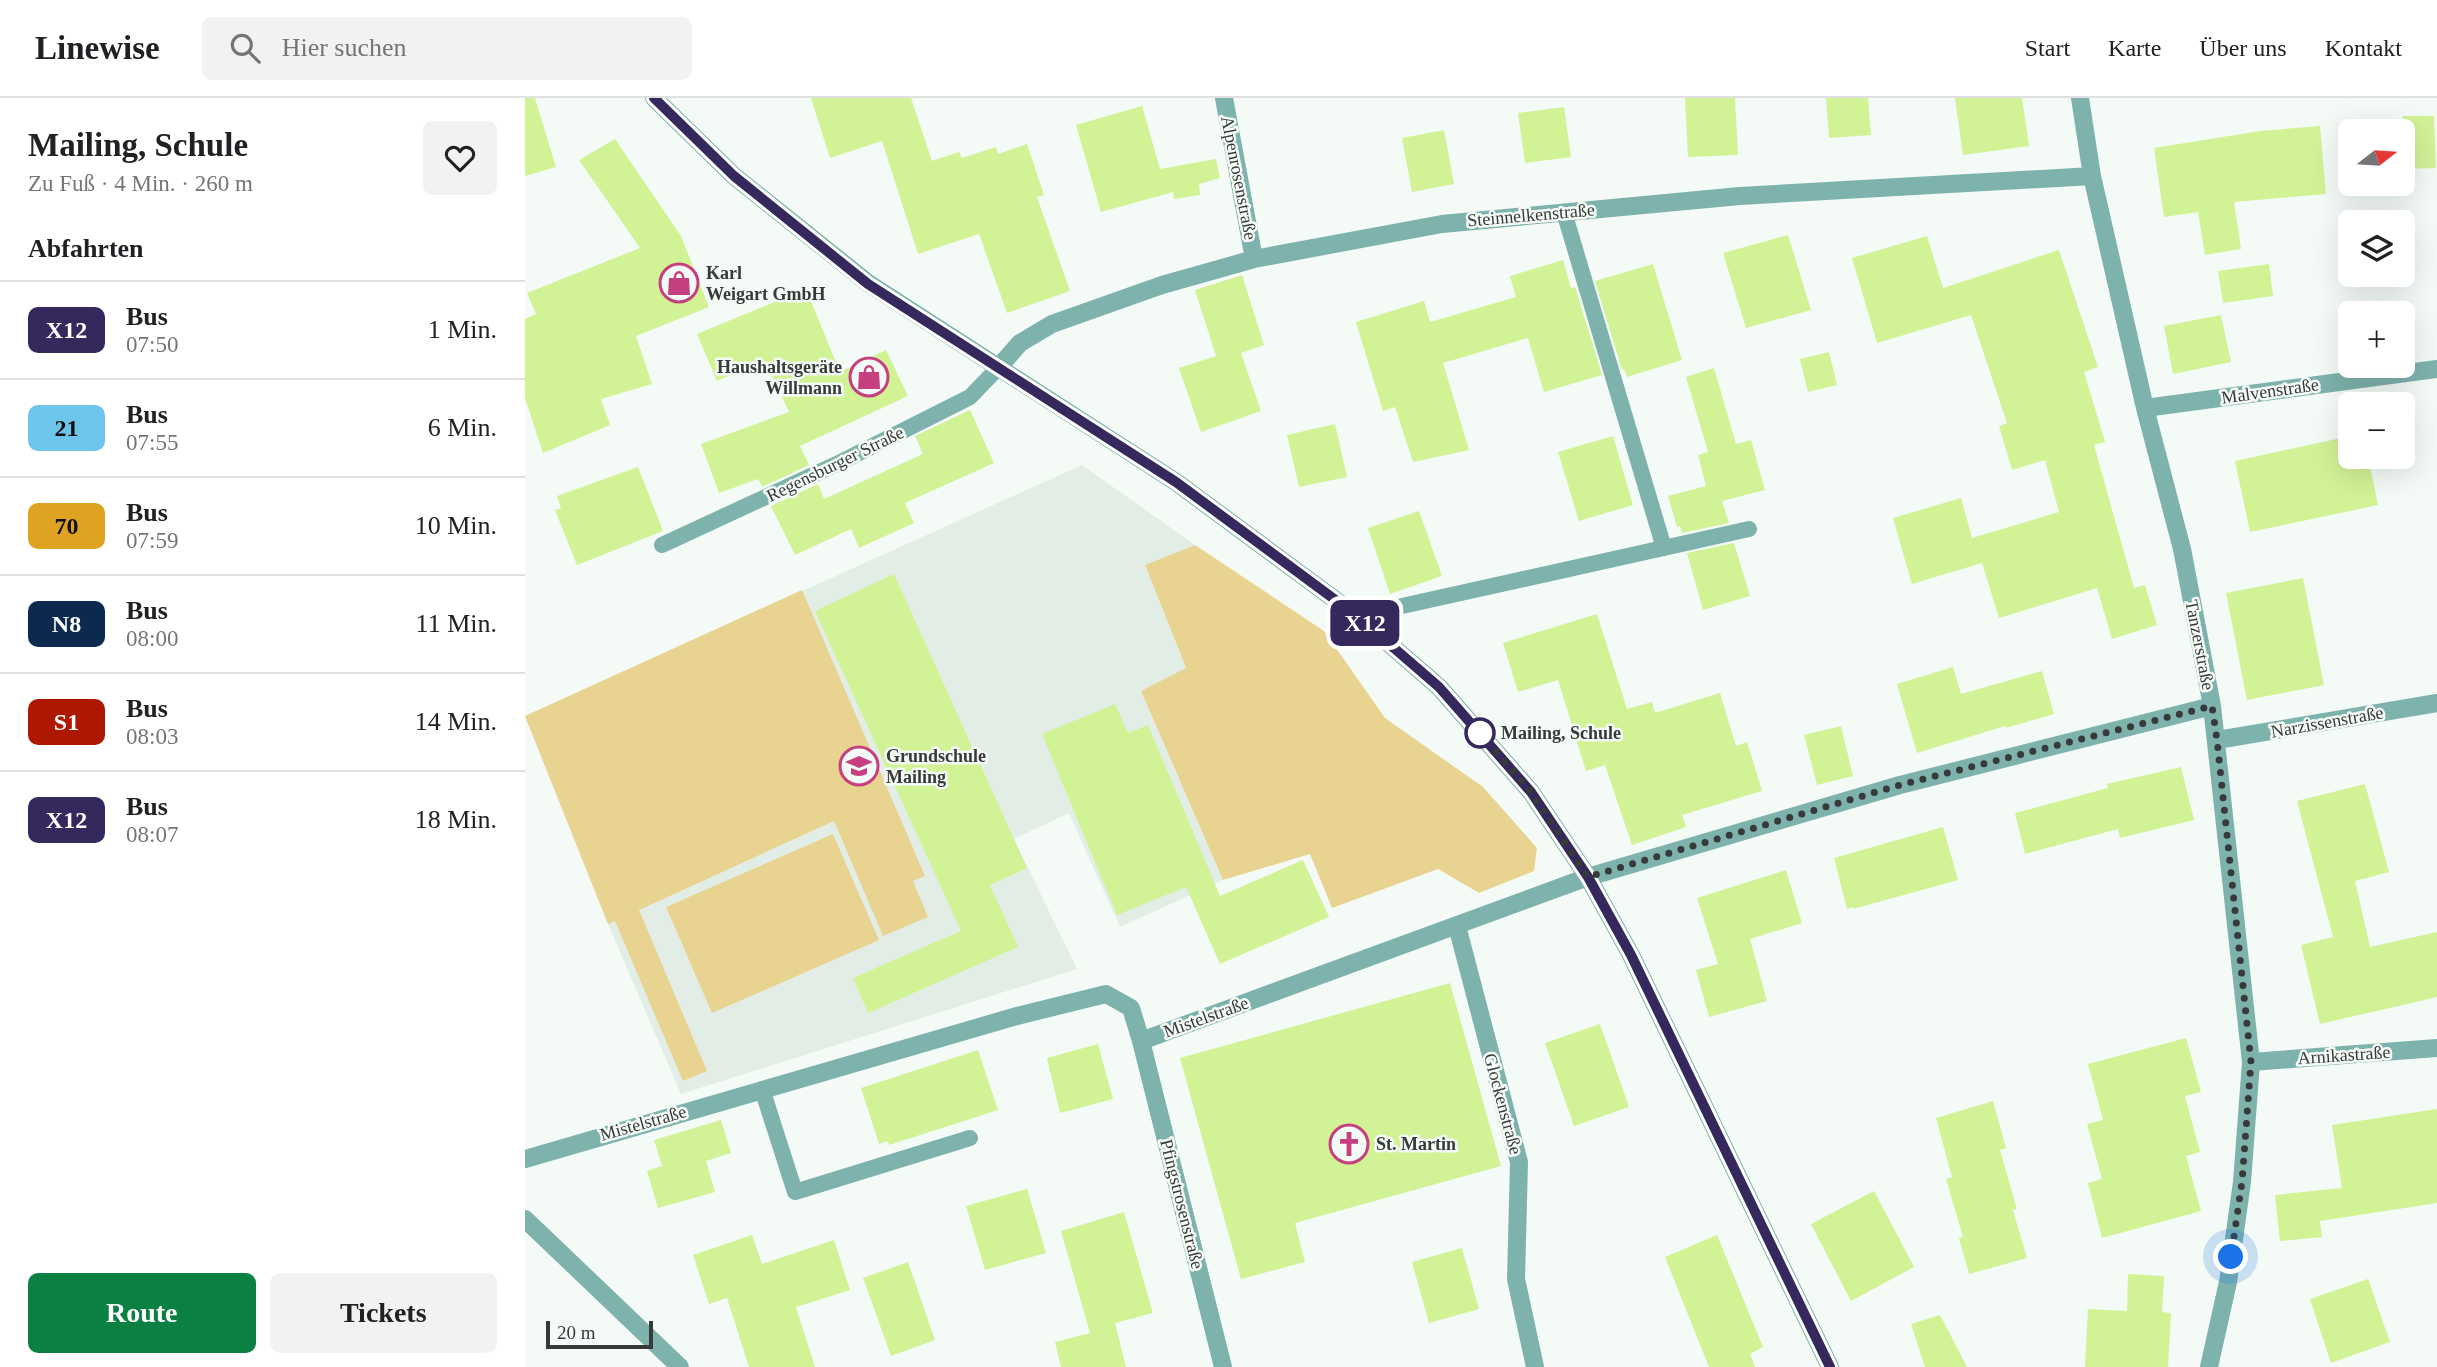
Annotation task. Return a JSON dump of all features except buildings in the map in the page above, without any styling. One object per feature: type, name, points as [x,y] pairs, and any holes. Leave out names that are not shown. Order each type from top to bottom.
[{"type":"street","points":[[654,98],[734,176],[868,284],[1176,482],[1357,616],[1439,687],[1531,792],[1588,877],[1631,955],[1830,1367]]},
{"type":"street","name":"Alpenrosenstraße","points":[[1224,98],[1254,259]]},
{"type":"street","name":"Tanzerstraße","points":[[2080,98],[2092,176],[2145,408],[2182,549],[2212,706],[2251,1062],[2242,1182],[2228,1282],[2209,1367]]},
{"type":"street","name":"Steinnelkenstraße","points":[[997,368],[1020,343],[1052,324],[1162,285],[1254,259],[1442,224],[1740,196],[2092,176]]},
{"type":"street","name":"Malvenstraße","points":[[2145,408],[2437,369]]},
{"type":"street","name":"Narzissenstraße","points":[[2217,740],[2437,703]]},
{"type":"street","name":"Mistelstraße","points":[[525,1159],[1017,1016],[1106,995],[1132,1008],[1141,1041],[1588,877],[1900,785],[2212,706]]},
{"type":"street","name":"Glockenstraße","points":[[1457,926],[1519,1162],[1516,1279],[1535,1367]]},
{"type":"street","name":"Pfingstrosenstraße","points":[[1141,1041],[1223,1367]]},
{"type":"street","name":"Arnikastraße","points":[[2251,1062],[2437,1048]]},
{"type":"street","points":[[525,1219],[680,1367]]},
{"type":"lane","points":[[1564,212],[1664,548]]},
{"type":"lane","name":"Regensburger Straße","points":[[662,545],[841,462],[970,397],[997,368]]},
{"type":"lane","points":[[1357,616],[1749,529]]},
{"type":"lane","points":[[762,1089],[795,1192],[970,1139]]},
{"type":"shaded area","name":"Grundschule Mailing","points":[[1082,465],[1195,545],[1145,565],[1186,669],[1141,691],[1223,880],[1120,927],[1069,813],[1014,839],[1077,969],[681,1094],[608,924],[525,716]]},
{"type":"shaded area","points":[[1195,545],[1324,631],[1385,718],[1483,787],[1537,848],[1534,871],[1479,893],[1438,869],[1332,908],[1310,854],[1223,880],[1141,691],[1186,668],[1145,565]]},
{"type":"shaded area","points":[[802,590],[925,876],[913,881],[928,917],[883,936],[834,821],[639,910],[707,1071],[683,1081],[615,921],[608,924],[525,716]]},
{"type":"shaded area","points":[[833,834],[879,940],[712,1013],[666,907]]},
{"type":"bus line","name":"X12","points":[[654,98],[734,176],[868,284],[1176,482],[1357,616],[1439,687],[1531,792],[1588,877],[1631,955],[1830,1367]]},
{"type":"place","name":"Karl Weigart GmbH","points":[[679,283]]},
{"type":"place","name":"Haushaltsgeräte Willmann","points":[[869,377]]},
{"type":"place","name":"Mailing, Schule","points":[[1480,733]]},
{"type":"place","name":"Grundschule Mailing","points":[[859,766]]},
{"type":"place","name":"St. Martin","points":[[1349,1144]]},
{"type":"route","points":[[1480,733],[1531,792],[1588,877],[1900,785],[2212,706],[2251,1062],[2242,1182],[2231,1257]]}]
